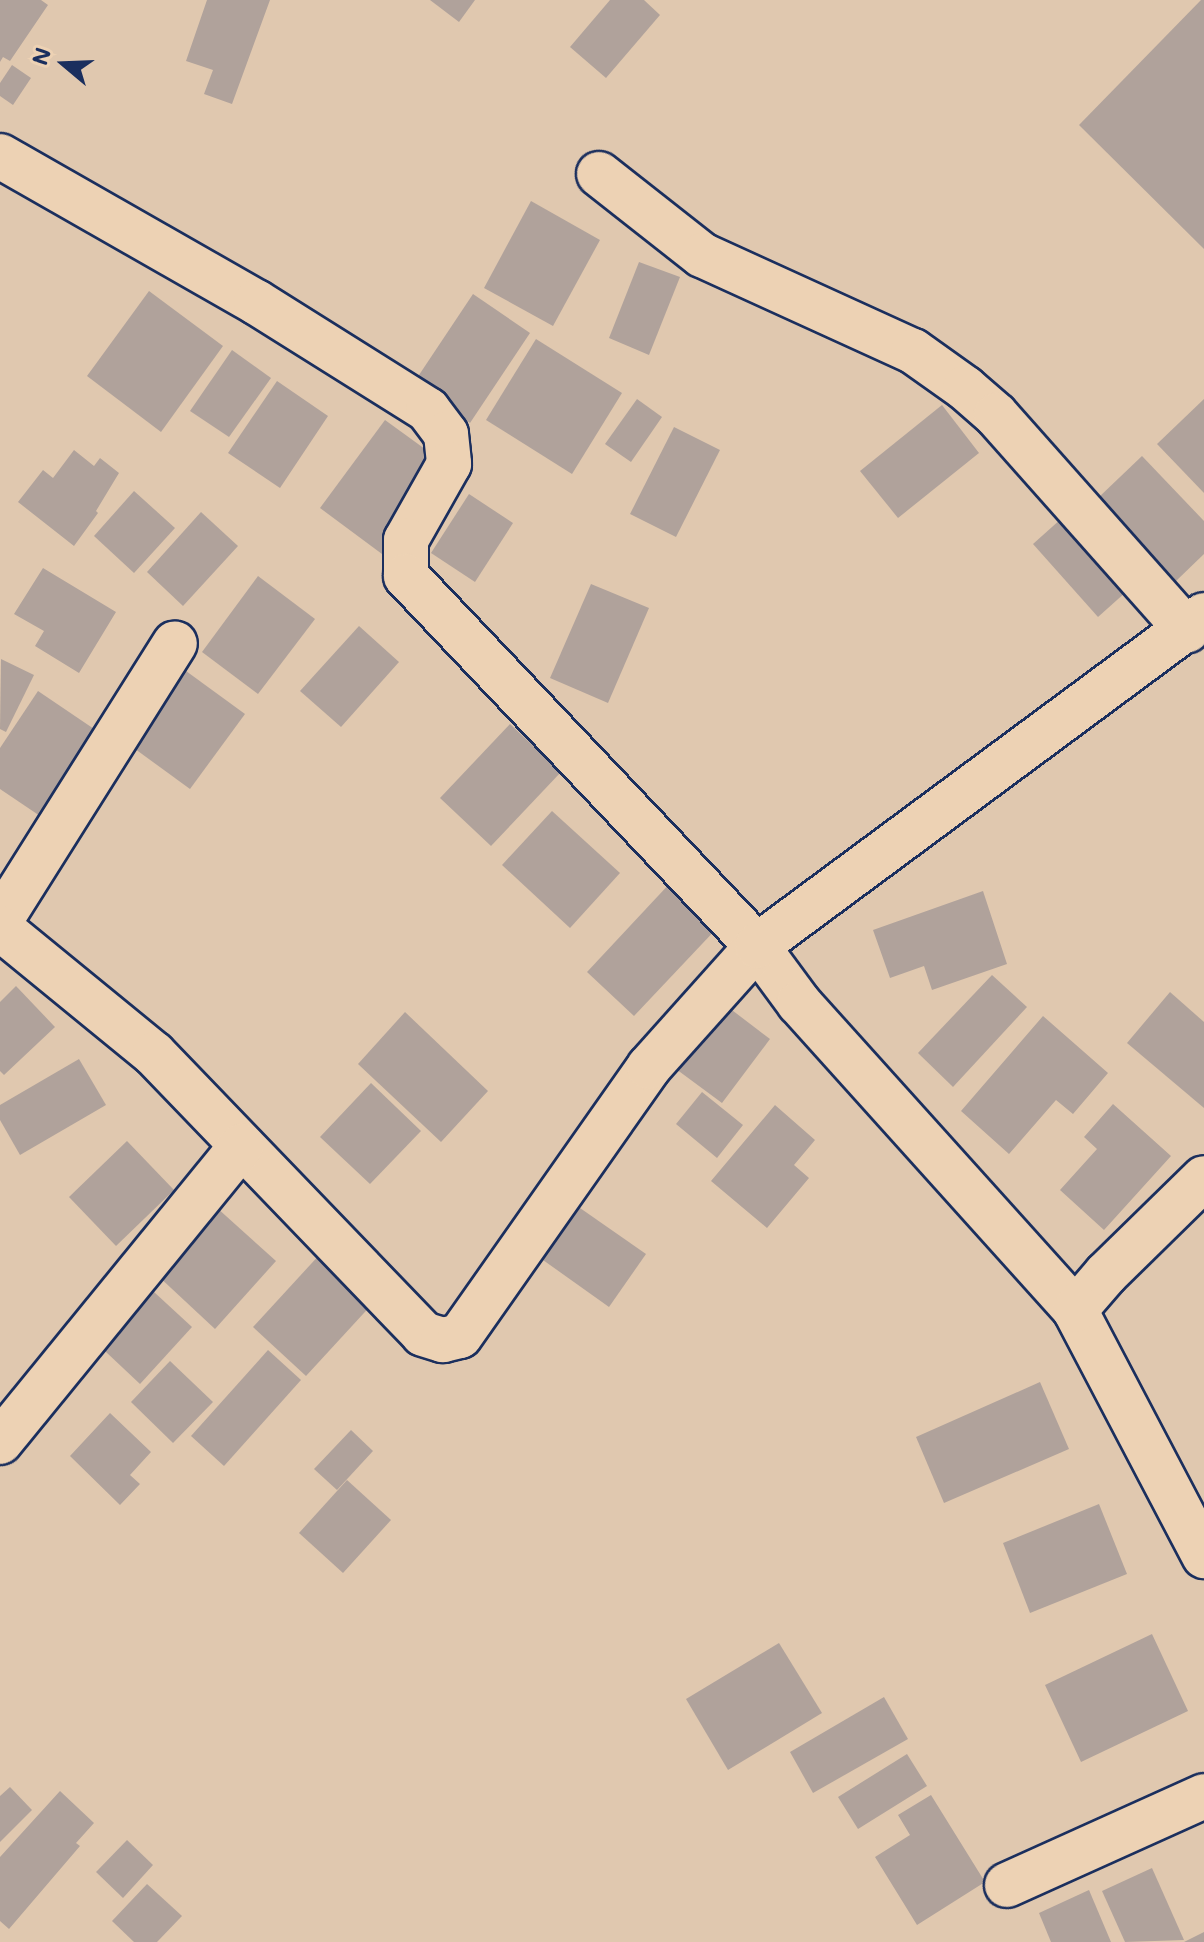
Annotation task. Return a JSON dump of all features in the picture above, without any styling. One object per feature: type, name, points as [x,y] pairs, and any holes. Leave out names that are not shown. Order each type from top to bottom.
[{"type":"street","points":[[0,156],[256,302],[428,410],[446,434],[449,464],[406,540],[406,576],[757,946],[799,1003],[1075,1310],[1204,1556]]},
{"type":"street","points":[[0,928],[154,1054],[423,1334],[443,1340],[460,1336],[649,1067],[757,946],[1196,622],[996,415],[965,388],[913,351],[702,255],[599,174]]},
{"type":"street","points":[[0,921],[175,643]]},
{"type":"street","points":[[0,1442],[241,1146]]},
{"type":"street","points":[[1075,1310],[1106,1274],[1204,1178]]},
{"type":"street","points":[[1007,1885],[1204,1796]]},
{"type":"building","points":[[0,0],[41,0],[48,5],[10,61],[3,57],[0,62]]},
{"type":"building","points":[[207,0],[270,0],[232,104],[204,94],[213,70],[186,61]]},
{"type":"building","points":[[430,0],[475,0],[459,22]]},
{"type":"building","points":[[610,0],[644,0],[660,15],[606,78],[570,47]]},
{"type":"building","points":[[1204,0],[1204,249],[1079,125]]},
{"type":"building","points":[[12,65],[31,78],[13,105],[0,96],[0,83]]},
{"type":"building","points":[[531,201],[600,240],[553,326],[484,288]]},
{"type":"building","points":[[639,262],[680,277],[649,355],[609,338]]},
{"type":"building","points":[[149,291],[223,346],[161,432],[87,376]]},
{"type":"building","points":[[473,294],[530,333],[470,423],[413,384]]},
{"type":"building","points":[[536,339],[622,393],[572,474],[486,420]]},
{"type":"building","points":[[232,350],[271,378],[229,437],[190,411]]},
{"type":"building","points":[[277,381],[328,416],[280,488],[228,453]]},
{"type":"building","points":[[637,399],[662,417],[631,462],[605,444]]},
{"type":"building","points":[[1204,399],[1204,493],[1157,444]]},
{"type":"building","points":[[942,405],[979,453],[898,518],[860,471]]},
{"type":"building","points":[[385,420],[447,465],[382,554],[320,508]]},
{"type":"building","points":[[674,427],[720,450],[676,537],[630,514]]},
{"type":"building","points":[[74,450],[94,466],[100,458],[119,473],[96,511],[98,513],[74,546],[18,502],[43,470],[53,478]]},
{"type":"building","points":[[1142,456],[1204,521],[1204,554],[1176,581],[1098,498]]},
{"type":"building","points":[[134,491],[175,528],[134,573],[94,536]]},
{"type":"building","points":[[469,494],[513,523],[475,582],[431,553]]},
{"type":"building","points":[[1071,510],[1136,583],[1098,617],[1033,544]]},
{"type":"building","points":[[201,512],[238,546],[183,606],[147,572]]},
{"type":"building","points":[[43,568],[116,612],[79,673],[35,646],[44,631],[14,614]]},
{"type":"building","points":[[258,576],[315,619],[258,694],[202,652]]},
{"type":"building","points":[[591,584],[649,608],[608,703],[550,678]]},
{"type":"building","points":[[359,626],[399,662],[341,727],[300,691]]},
{"type":"building","points":[[1,659],[34,675],[6,732],[0,729]]},
{"type":"building","points":[[186,671],[245,714],[190,789],[131,746]]},
{"type":"building","points":[[38,691],[100,733],[43,818],[0,789],[0,748]]},
{"type":"building","points":[[510,724],[561,772],[491,846],[440,798]]},
{"type":"building","points":[[552,811],[620,873],[570,928],[502,865]]},
{"type":"building","points":[[672,881],[719,926],[634,1016],[587,972]]},
{"type":"building","points":[[983,891],[1007,964],[932,990],[924,966],[890,978],[873,930]]},
{"type":"building","points":[[992,975],[1027,1007],[953,1087],[918,1053]]},
{"type":"building","points":[[16,986],[55,1027],[4,1075],[0,1071],[0,1002]]},
{"type":"building","points":[[1170,992],[1204,1022],[1204,1108],[1127,1043]]},
{"type":"building","points":[[724,1004],[770,1039],[722,1103],[676,1069]]},
{"type":"building","points":[[405,1012],[488,1091],[441,1142],[358,1064]]},
{"type":"building","points":[[1043,1016],[1108,1073],[1073,1114],[1056,1100],[1009,1154],[961,1111]]},
{"type":"building","points":[[79,1059],[106,1105],[20,1155],[0,1120],[0,1105]]},
{"type":"building","points":[[371,1083],[421,1131],[370,1184],[320,1137]]},
{"type":"building","points":[[702,1092],[743,1125],[717,1158],[676,1124]]},
{"type":"building","points":[[1113,1104],[1171,1156],[1104,1230],[1060,1190],[1097,1149],[1084,1137]]},
{"type":"building","points":[[775,1105],[815,1140],[794,1165],[809,1178],[767,1228],[711,1181]]},
{"type":"building","points":[[127,1141],[174,1190],[116,1246],[69,1197]]},
{"type":"building","points":[[216,1207],[276,1261],[215,1329],[156,1274]]},
{"type":"building","points":[[580,1208],[646,1254],[609,1307],[543,1260]]},
{"type":"building","points":[[322,1252],[375,1301],[306,1376],[253,1327]]},
{"type":"building","points":[[141,1280],[192,1327],[140,1384],[89,1336]]},
{"type":"building","points":[[268,1350],[301,1380],[224,1466],[191,1436]]},
{"type":"building","points":[[170,1361],[213,1402],[173,1443],[131,1402]]},
{"type":"building","points":[[1040,1382],[1069,1449],[944,1503],[916,1437]]},
{"type":"building","points":[[110,1413],[151,1452],[130,1475],[140,1484],[120,1505],[70,1456]]},
{"type":"building","points":[[351,1430],[373,1451],[337,1490],[314,1469]]},
{"type":"building","points":[[347,1480],[391,1520],[343,1573],[299,1533]]},
{"type":"building","points":[[1099,1504],[1127,1574],[1030,1613],[1003,1543]]},
{"type":"building","points":[[1152,1634],[1188,1711],[1081,1762],[1045,1685]]},
{"type":"building","points":[[779,1643],[822,1713],[728,1770],[686,1699]]},
{"type":"building","points":[[884,1697],[908,1739],[813,1793],[790,1752]]},
{"type":"building","points":[[907,1754],[927,1786],[858,1829],[838,1797]]},
{"type":"building","points":[[10,1787],[32,1810],[0,1842],[0,1796]]},
{"type":"building","points":[[60,1791],[94,1823],[76,1843],[80,1846],[9,1929],[0,1921],[0,1857]]},
{"type":"building","points":[[931,1795],[985,1882],[917,1925],[875,1857],[910,1835],[898,1815]]},
{"type":"building","points":[[127,1840],[153,1865],[123,1898],[96,1872]]},
{"type":"building","points":[[1152,1868],[1184,1940],[1125,1942],[1102,1891]]},
{"type":"building","points":[[147,1884],[182,1916],[157,1942],[134,1942],[112,1921]]},
{"type":"building","points":[[1089,1890],[1111,1942],[1051,1942],[1039,1913]]},
{"type":"building","points":[[1204,1932],[1204,1942],[1184,1942]]}]
